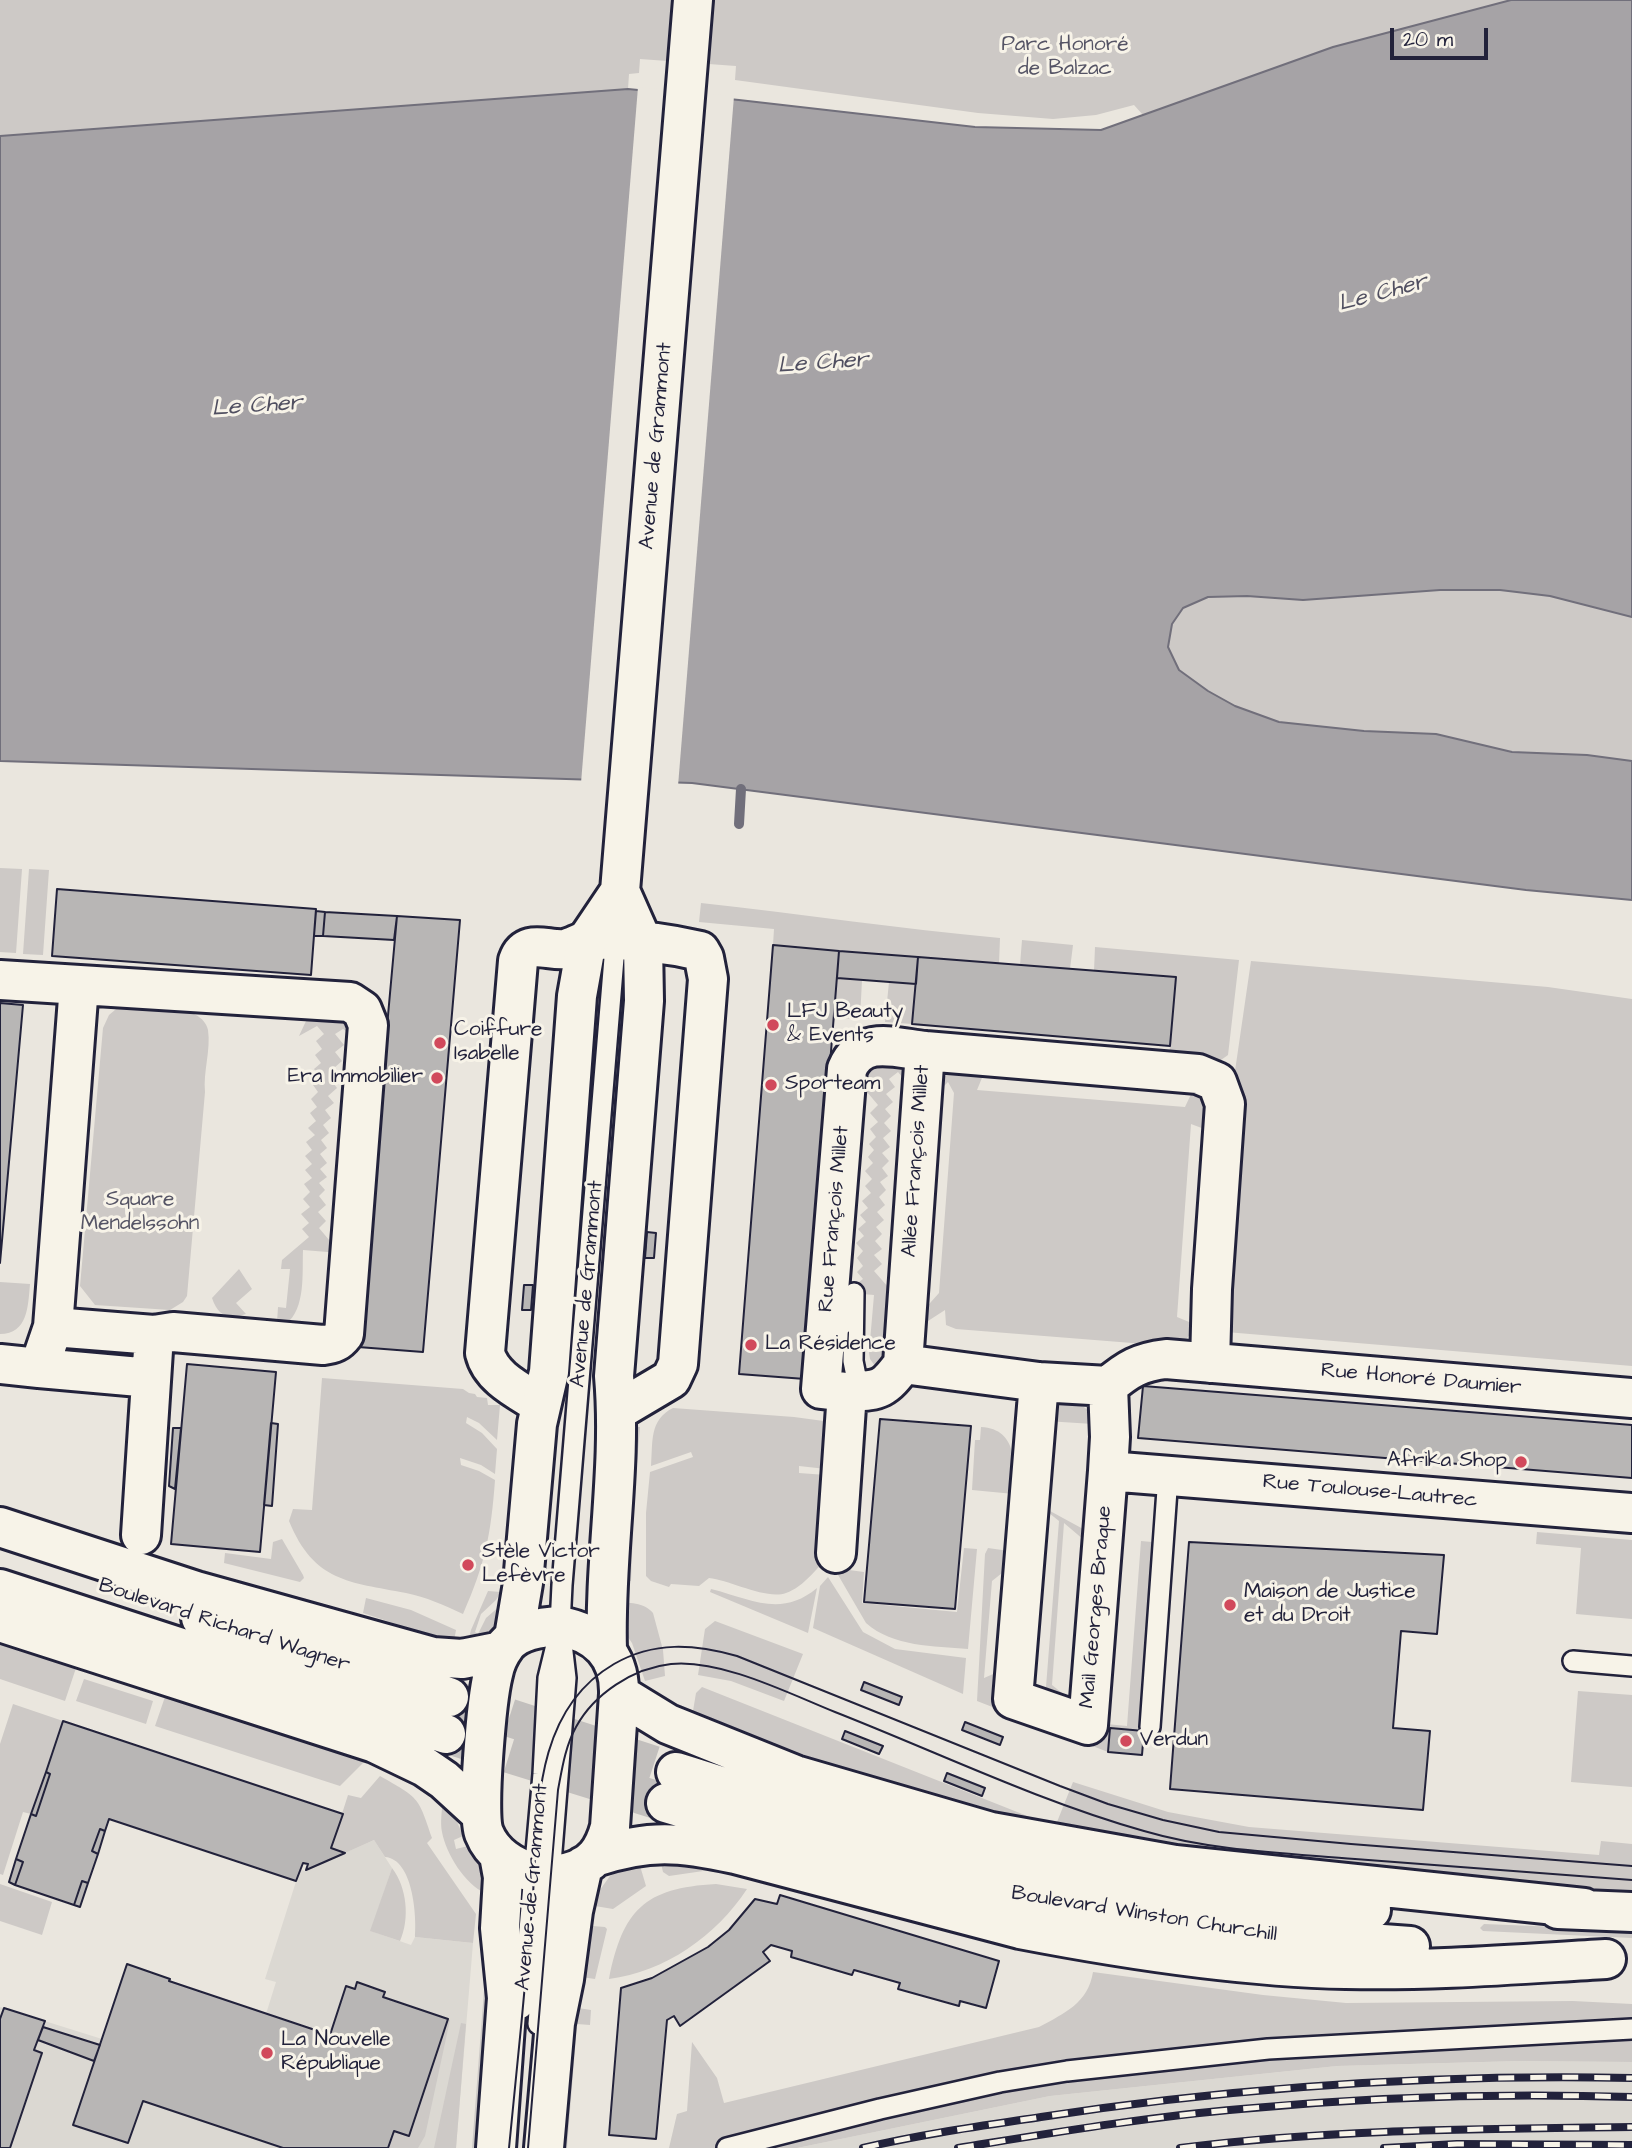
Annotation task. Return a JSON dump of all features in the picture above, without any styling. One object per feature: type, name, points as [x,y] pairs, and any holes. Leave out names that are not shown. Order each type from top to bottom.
[{"type":"main road","name":"Avenue de Grammont","points":[[544,2148],[555,2023],[573,1911],[566,1868],[606,1841],[610,1827],[620,1694],[618,1677],[607,1649],[607,1570],[617,1411],[614,1376],[644,1010],[615,941],[693,0]]},
{"type":"main road","name":"Avenue de Grammont","points":[[480,1813],[491,1683],[495,1666],[508,1644],[523,1583],[540,1404],[549,1372],[577,996],[615,941],[620,891]]},
{"type":"main road","points":[[540,1404],[509,1384],[488,1363],[485,1353],[517,961],[520,953],[533,947],[564,949],[615,941],[683,947],[700,951],[708,979],[678,1364],[671,1379],[617,1411]]},
{"type":"main road","points":[[0,980],[350,1002],[362,1010],[368,1025],[344,1334],[340,1339],[323,1345],[173,1332],[154,1335],[53,1327]]},
{"type":"main road","points":[[39,1368],[53,1327],[79,985]]},
{"type":"main road","name":"Rue François Millet","points":[[859,1391],[821,1390],[848,1069],[852,1058],[875,1045],[925,1051]]},
{"type":"main road","name":"Allée François Millet","points":[[903,1364],[925,1051],[1198,1074],[1217,1082],[1225,1104],[1212,1290],[1210,1363]]},
{"type":"main road","points":[[141,1535],[154,1335]]},
{"type":"main road","points":[[836,1553],[859,1391],[889,1382],[903,1364],[1040,1382],[1108,1386],[1132,1368],[1147,1361],[1166,1359],[1210,1363]]},
{"type":"main road","name":"Rue Honoré Daumier","points":[[1210,1363],[1632,1398]]},
{"type":"main road","points":[[0,1364],[151,1378]]},
{"type":"main road","name":"Mail Georges Braque","points":[[1040,1382],[1013,1699],[1088,1725],[1108,1471],[1108,1386]]},
{"type":"main road","name":"Rue Toulouse-Lautrec","points":[[1108,1471],[1632,1514]]},
{"type":"main road","points":[[0,1527],[140,1573],[433,1657],[461,1659],[508,1644],[537,1629],[560,1626],[582,1633],[607,1649]]},
{"type":"main road","name":"Boulevard Richard Wagner","points":[[0,1554],[447,1716],[0,1588]]},
{"type":"main road","points":[[0,1622],[375,1743],[425,1767],[444,1780],[480,1813],[485,1836],[499,1855],[519,1867],[566,1868],[624,1847],[648,1843],[689,1844],[1020,1929],[1249,1962],[1347,1969],[1466,1968],[1619,1960]]},
{"type":"main road","points":[[620,1694],[668,1724],[795,1775],[991,1832],[1202,1869],[1584,1908]]},
{"type":"main road","name":"Boulevard Winston Churchill","points":[[1619,1960],[1265,1936],[1094,1912],[994,1892],[789,1840],[671,1787],[835,1822],[1022,1869],[1129,1889],[1204,1899],[1300,1908],[1405,1911],[1584,1908],[1632,1912]]},
{"type":"main road","name":"Avenue de Grammont","points":[[496,2148],[507,1998],[500,1928],[503,1877],[499,1855]]},
{"type":"lane","name":"Avenue de Grammont","points":[[528,2148],[566,1868],[548,1678],[560,1626],[615,941]]},
{"type":"lane","points":[[854,1293],[853,1361],[859,1391]]},
{"type":"lane","points":[[1150,1727],[1168,1476]]},
{"type":"lane","points":[[140,1573],[141,1535]]},
{"type":"lane","points":[[1573,1661],[1632,1666]]},
{"type":"lane","name":"Avenue de Grammont","points":[[509,2148],[566,1868]]},
{"type":"lane","points":[[727,2148],[880,2109],[1000,2082],[1067,2071],[1268,2049],[1632,2029]]},
{"type":"shaded area","points":[[374,1840],[392,1868],[371,1931],[411,1945],[415,1937],[473,1943],[456,2148],[0,2148],[0,2007],[102,2039],[127,1964],[266,2014],[276,1982],[265,1979],[300,1869],[304,1871]]},
{"type":"shaded area","points":[[1519,2061],[1632,2062],[1632,2148],[797,2148],[1050,2096],[1337,2066]]},
{"type":"green space","name":"Parc Honoré de Balzac","points":[[0,0],[1511,0],[1333,47],[1143,115],[1134,105],[1096,115],[1053,119],[978,113],[735,80],[736,66],[640,59],[639,73],[629,74],[628,89],[0,136]]},
{"type":"green space","points":[[1440,590],[1500,590],[1550,596],[1632,617],[1632,761],[1587,755],[1512,752],[1436,734],[1364,731],[1279,722],[1235,706],[1208,691],[1179,670],[1168,647],[1172,624],[1183,608],[1208,597],[1247,596],[1303,600]]},
{"type":"green space","points":[[0,868],[22,869],[16,953],[0,952]]},
{"type":"green space","points":[[29,869],[49,870],[43,955],[23,954]]},
{"type":"green space","points":[[701,903],[1000,938],[999,964],[773,945],[774,929],[699,922]]},
{"type":"green space","points":[[1022,940],[1073,945],[1070,969],[1020,965]]},
{"type":"green space","points":[[1095,947],[1239,960],[1228,1055],[1216,1061],[1169,1055],[1170,1046],[1094,971]]},
{"type":"green space","points":[[1251,961],[1548,987],[1632,999],[1632,1366],[1226,1332],[1243,1101],[1235,1071]]},
{"type":"green space","points":[[837,978],[862,980],[860,1019],[834,1018]]},
{"type":"green space","points":[[889,982],[916,984],[912,1024],[885,1022]]},
{"type":"green space","name":"Square Mendelssohn","points":[[122,1004],[184,1010],[204,1021],[208,1030],[209,1045],[187,1296],[170,1310],[95,1305],[80,1286],[103,1028],[109,1015]]},
{"type":"green space","points":[[313,1014],[350,1018],[360,1041],[343,1029],[335,1034],[344,1045],[335,1052],[342,1061],[334,1068],[339,1074],[331,1080],[337,1088],[328,1096],[334,1103],[325,1110],[331,1118],[323,1125],[329,1133],[321,1140],[327,1148],[320,1154],[327,1163],[320,1169],[327,1177],[319,1183],[325,1190],[319,1196],[326,1205],[318,1212],[326,1221],[319,1228],[340,1253],[303,1250],[300,1300],[286,1324],[277,1323],[278,1307],[286,1308],[290,1269],[281,1269],[282,1260],[309,1237],[302,1229],[309,1223],[301,1214],[310,1207],[303,1199],[310,1192],[304,1184],[312,1178],[305,1170],[312,1164],[305,1156],[312,1150],[306,1142],[315,1135],[308,1128],[316,1121],[310,1113],[317,1107],[311,1099],[318,1092],[313,1085],[321,1078],[314,1069],[321,1063],[315,1055],[322,1049],[316,1041],[324,1034],[317,1026],[299,1036],[306,1021]]},
{"type":"green space","points":[[903,1063],[913,1090],[898,1072],[889,1079],[895,1087],[886,1094],[893,1102],[885,1109],[891,1116],[884,1123],[891,1131],[883,1138],[890,1147],[882,1153],[889,1161],[882,1168],[888,1176],[880,1182],[886,1190],[879,1197],[885,1205],[877,1212],[884,1220],[876,1227],[882,1234],[875,1241],[882,1249],[874,1255],[882,1264],[874,1271],[896,1296],[892,1354],[878,1370],[869,1353],[874,1295],[839,1292],[841,1269],[855,1285],[863,1279],[857,1272],[863,1266],[857,1258],[863,1251],[856,1243],[864,1236],[858,1229],[866,1222],[860,1215],[868,1208],[862,1201],[871,1193],[865,1186],[872,1179],[865,1171],[873,1163],[868,1157],[874,1150],[869,1144],[876,1137],[870,1129],[878,1122],[870,1113],[878,1105],[856,1079],[860,1065]]},
{"type":"green space","points":[[951,1072],[984,1073],[977,1090],[1185,1107],[1193,1090],[1208,1098],[1207,1130],[1191,1124],[1177,1317],[1194,1324],[1186,1339],[1170,1346],[956,1329],[946,1325],[945,1310],[928,1321],[922,1312],[939,1293],[954,1093],[948,1082],[939,1091],[945,1076]]},
{"type":"green space","points":[[239,1269],[252,1289],[236,1303],[246,1314],[234,1317],[224,1315],[217,1309],[212,1298]]},
{"type":"green space","points":[[0,1282],[30,1284],[27,1309],[21,1324],[9,1333],[0,1334]]},
{"type":"green space","points":[[322,1378],[463,1389],[477,1397],[487,1398],[488,1405],[500,1405],[497,1440],[479,1423],[467,1417],[466,1423],[482,1433],[497,1449],[495,1474],[481,1465],[460,1458],[461,1465],[495,1480],[486,1549],[463,1614],[421,1597],[367,1586],[335,1576],[322,1568],[299,1541],[289,1521],[293,1509],[312,1510]]},
{"type":"green space","points":[[1060,1402],[1082,1406],[1089,1412],[1093,1424],[1046,1421],[1051,1410]]},
{"type":"green space","points":[[673,1408],[831,1422],[826,1469],[799,1466],[799,1473],[826,1475],[832,1552],[799,1586],[786,1593],[768,1594],[709,1578],[699,1586],[671,1584],[669,1587],[651,1581],[646,1576],[646,1513],[650,1472],[693,1457],[691,1452],[651,1466],[656,1425],[665,1413]]},
{"type":"green space","points":[[633,1427],[640,1427],[631,1581],[623,1581]]},
{"type":"green space","points":[[981,1427],[993,1429],[1008,1442],[1014,1461],[1014,1494],[972,1490],[975,1440],[980,1440]]},
{"type":"green space","points":[[1039,1505],[1085,1530],[1084,1540],[1064,1523],[1052,1685],[1072,1701],[1024,1686],[1046,1687],[1059,1521]]},
{"type":"green space","points":[[1537,1532],[1632,1540],[1632,1619],[1576,1614],[1581,1548],[1536,1544]]},
{"type":"green space","points":[[282,1539],[303,1575],[304,1578],[300,1582],[224,1563],[225,1553],[271,1559],[273,1542]]},
{"type":"green space","points":[[1141,1541],[1152,1542],[1141,1731],[1110,1728],[1108,1752],[977,1701],[985,1554],[988,1548],[1009,1551],[1007,1569],[992,1581],[984,1678],[1007,1668],[1094,1741],[1100,1742],[1104,1737],[1106,1724],[1127,1726]]},
{"type":"green space","points":[[964,1548],[977,1549],[968,1649],[914,1644],[877,1631],[866,1623],[834,1568],[864,1572],[862,1603],[957,1612]]},
{"type":"green space","points":[[828,1577],[863,1632],[895,1649],[966,1658],[963,1694],[813,1628],[820,1586]]},
{"type":"green space","points":[[817,1588],[808,1633],[710,1592],[711,1589],[765,1604],[778,1604],[804,1597]]},
{"type":"green space","points":[[488,1591],[501,1592],[481,1614],[475,1632],[478,1634],[486,1618],[515,1593],[493,1633],[467,1646],[471,1630]]},
{"type":"green space","points":[[366,1598],[411,1610],[456,1630],[453,1646],[425,1642],[396,1624],[363,1613]]},
{"type":"green space","points":[[615,1602],[641,1605],[653,1613],[663,1650],[665,1676],[645,1681],[632,1643],[621,1627]]},
{"type":"green space","points":[[715,1621],[803,1654],[784,1701],[731,1681],[698,1675],[705,1629]]},
{"type":"green space","points":[[0,1636],[78,1662],[65,1701],[0,1679]]},
{"type":"green space","points":[[84,1679],[153,1701],[146,1724],[76,1701]]},
{"type":"green space","points":[[702,1687],[1055,1827],[1073,1782],[1168,1812],[1249,1827],[1599,1855],[1601,1841],[1632,1844],[1632,1897],[1157,1857],[811,1765],[692,1717],[696,1693]]},
{"type":"green space","points":[[167,1691],[369,1757],[340,1786],[155,1726]]},
{"type":"green space","points":[[1578,1691],[1632,1695],[1632,1787],[1571,1782]]},
{"type":"green space","points":[[13,1704],[63,1721],[31,1814],[23,1812],[3,1875],[0,1874],[0,1744]]},
{"type":"green space","points":[[380,1776],[409,1794],[419,1805],[432,1838],[427,1843],[476,1914],[473,1943],[415,1937],[414,1903],[407,1878],[402,1867],[385,1857],[374,1840],[345,1853],[331,1848],[348,1795],[361,1798]]},
{"type":"green space","points":[[443,1799],[453,1812],[463,1836],[454,1840],[456,1849],[468,1846],[477,1862],[490,1876],[485,1893],[470,1883],[448,1850],[441,1828]]},
{"type":"green space","points":[[659,1855],[717,1869],[669,1876],[663,1872]]},
{"type":"green space","points":[[638,1859],[646,1886],[613,1909],[589,1905],[610,1876]]},
{"type":"green space","points":[[392,1868],[401,1884],[405,1903],[405,1923],[400,1941],[370,1931]]},
{"type":"green space","points":[[0,1884],[52,1902],[42,1935],[0,1921]]},
{"type":"green space","points":[[716,1884],[747,1889],[720,1922],[687,1949],[650,1969],[609,1979],[622,1936],[641,1907],[671,1891]]},
{"type":"green space","points":[[1484,1924],[1632,1930],[1632,1938],[1483,1931],[1480,1928]]},
{"type":"green space","points":[[580,1925],[607,1929],[595,1979],[581,1977],[578,2008],[591,2010],[590,2025],[577,2024],[567,2148],[551,2148]]},
{"type":"green space","points":[[1093,1972],[1263,1995],[1346,2003],[1573,2001],[1632,2004],[1632,2062],[1519,2061],[1337,2066],[1050,2096],[797,2148],[669,2148],[677,2114],[687,2111],[692,2042],[717,2078],[724,2103],[1039,2027],[1066,2012],[1081,1999]]},
{"type":"green space","points":[[485,1977],[492,1978],[488,2148],[472,2148]]},
{"type":"green space","points":[[448,2019],[450,2020],[425,2136],[418,2148],[388,2148],[394,2131],[409,2135]]},
{"type":"green space","points":[[461,2023],[466,2024],[456,2148],[434,2148]]},
{"type":"water","name":"Le Cher","points":[[1511,0],[1632,0],[1632,617],[1550,596],[1500,590],[1440,590],[1303,600],[1247,596],[1208,597],[1183,608],[1172,624],[1168,647],[1179,670],[1208,691],[1235,706],[1279,722],[1364,731],[1436,734],[1512,752],[1587,755],[1632,761],[1632,900],[1526,890],[692,783],[0,761],[0,136],[628,89],[975,127],[1101,130],[1333,47]]},
{"type":"pier","points":[[638,87],[734,96],[678,786],[581,783]]},
{"type":"building","points":[[57,889],[316,909],[311,975],[52,956]]},
{"type":"building","points":[[316,911],[325,912],[323,936],[314,936]]},
{"type":"building","points":[[325,912],[397,916],[394,940],[323,936]]},
{"type":"building","points":[[397,916],[460,920],[423,1352],[358,1347]]},
{"type":"building","points":[[773,945],[839,951],[805,1379],[739,1374]]},
{"type":"building","points":[[839,951],[918,957],[916,984],[837,978]]},
{"type":"building","points":[[918,957],[1176,977],[1170,1046],[912,1024]]},
{"type":"building","points":[[0,1003],[23,1005],[0,1263]]},
{"type":"building","points":[[647,1232],[656,1233],[654,1258],[645,1258]]},
{"type":"building","points":[[524,1285],[533,1285],[531,1310],[522,1310]]},
{"type":"building","points":[[187,1364],[276,1372],[260,1552],[171,1544]]},
{"type":"building","points":[[1143,1386],[1632,1425],[1632,1478],[1138,1438]]},
{"type":"building","points":[[880,1419],[971,1426],[955,1609],[864,1602]]},
{"type":"building","points":[[271,1423],[278,1424],[272,1506],[264,1505]]},
{"type":"building","points":[[173,1428],[181,1428],[175,1489],[169,1486]]},
{"type":"building","points":[[1189,1542],[1444,1555],[1437,1634],[1401,1631],[1393,1728],[1430,1731],[1423,1810],[1170,1789]]},
{"type":"building","points":[[864,1682],[902,1697],[899,1705],[861,1690]]},
{"type":"building","points":[[63,1721],[343,1814],[331,1848],[345,1853],[306,1870],[308,1864],[303,1863],[296,1881],[109,1819],[105,1831],[100,1829],[92,1851],[98,1854],[88,1883],[82,1881],[74,1905],[15,1885],[23,1862],[16,1859],[31,1814],[36,1816],[50,1774],[46,1772]]},
{"type":"building","points":[[965,1722],[1003,1737],[1000,1745],[962,1730]]},
{"type":"building","name":"Verdun","points":[[1110,1728],[1144,1731],[1142,1755],[1108,1752]]},
{"type":"building","points":[[845,1731],[883,1746],[879,1754],[842,1739]]},
{"type":"building","points":[[46,1772],[50,1774],[36,1816],[31,1814]]},
{"type":"building","points":[[947,1773],[985,1788],[982,1796],[944,1781]]},
{"type":"building","points":[[100,1829],[105,1831],[98,1854],[92,1851]]},
{"type":"building","points":[[16,1859],[23,1862],[15,1885],[9,1882]]},
{"type":"building","points":[[82,1881],[88,1883],[80,1907],[74,1905]]},
{"type":"building","points":[[780,1895],[999,1961],[986,2008],[960,2001],[959,2006],[898,1989],[900,1983],[854,1970],[852,1975],[791,1957],[792,1951],[771,1945],[763,1952],[770,1961],[680,2026],[674,2016],[667,2020],[656,2139],[609,2135],[621,1988],[652,1978],[708,1947],[729,1930],[755,1899],[777,1904]]},
{"type":"building","name":"La Nouvelle République","points":[[127,1964],[170,1979],[169,1981],[330,2035],[346,1986],[355,1989],[357,1982],[385,1992],[383,1997],[448,2019],[409,2136],[394,2131],[388,2148],[283,2148],[143,2101],[128,2143],[73,2125]]},
{"type":"building","points":[[4,2008],[45,2021],[34,2050],[42,2053],[10,2148],[0,2148],[0,2019]]},
{"type":"building","points":[[43,2027],[100,2045],[94,2061],[38,2040]]},
{"type":"waterway","points":[[739,824],[741,789]]},
{"type":"tunnel","points":[[455,1700],[676,1772]]},
{"type":"tunnel","points":[[455,1737],[666,1803]]},
{"type":"tram line","points":[[509,2148],[543,1773],[552,1741],[566,1711],[586,1685],[614,1664],[644,1651],[690,1647],[737,1656],[1060,1786],[1163,1820],[1219,1832],[1632,1866]]},
{"type":"tram line","points":[[528,2148],[558,1790],[564,1758],[576,1727],[593,1704],[629,1677],[657,1667],[690,1664],[754,1679],[1027,1791],[1104,1819],[1170,1838],[1275,1853],[1632,1880]]},
{"type":"railway","points":[[863,2148],[929,2134],[1041,2117],[1262,2090],[1484,2078],[1632,2078]]},
{"type":"railway","points":[[958,2148],[1205,2112],[1338,2101],[1436,2097],[1632,2097]]},
{"type":"railway","points":[[1180,2148],[1349,2134],[1632,2127]]},
{"type":"railway","points":[[1384,2148],[1457,2144],[1632,2145]]},
{"type":"place","name":"LFJ Beauty & Events","points":[[773,1025]]},
{"type":"place","name":"Coiffure Isabelle","points":[[440,1043]]},
{"type":"place","name":"Era Immobilier","points":[[437,1078]]},
{"type":"place","name":"Sporteam","points":[[771,1085]]},
{"type":"place","name":"La Résidence","points":[[751,1345]]},
{"type":"place","name":"Afrika Shop","points":[[1521,1462]]},
{"type":"place","name":"Stèle Victor Lefèvre","points":[[468,1565]]},
{"type":"place","name":"Maison de Justice et du Droit","points":[[1230,1605]]},
{"type":"place","name":"Verdun","points":[[1126,1741]]},
{"type":"place","name":"La Nouvelle République","points":[[267,2053]]}]
